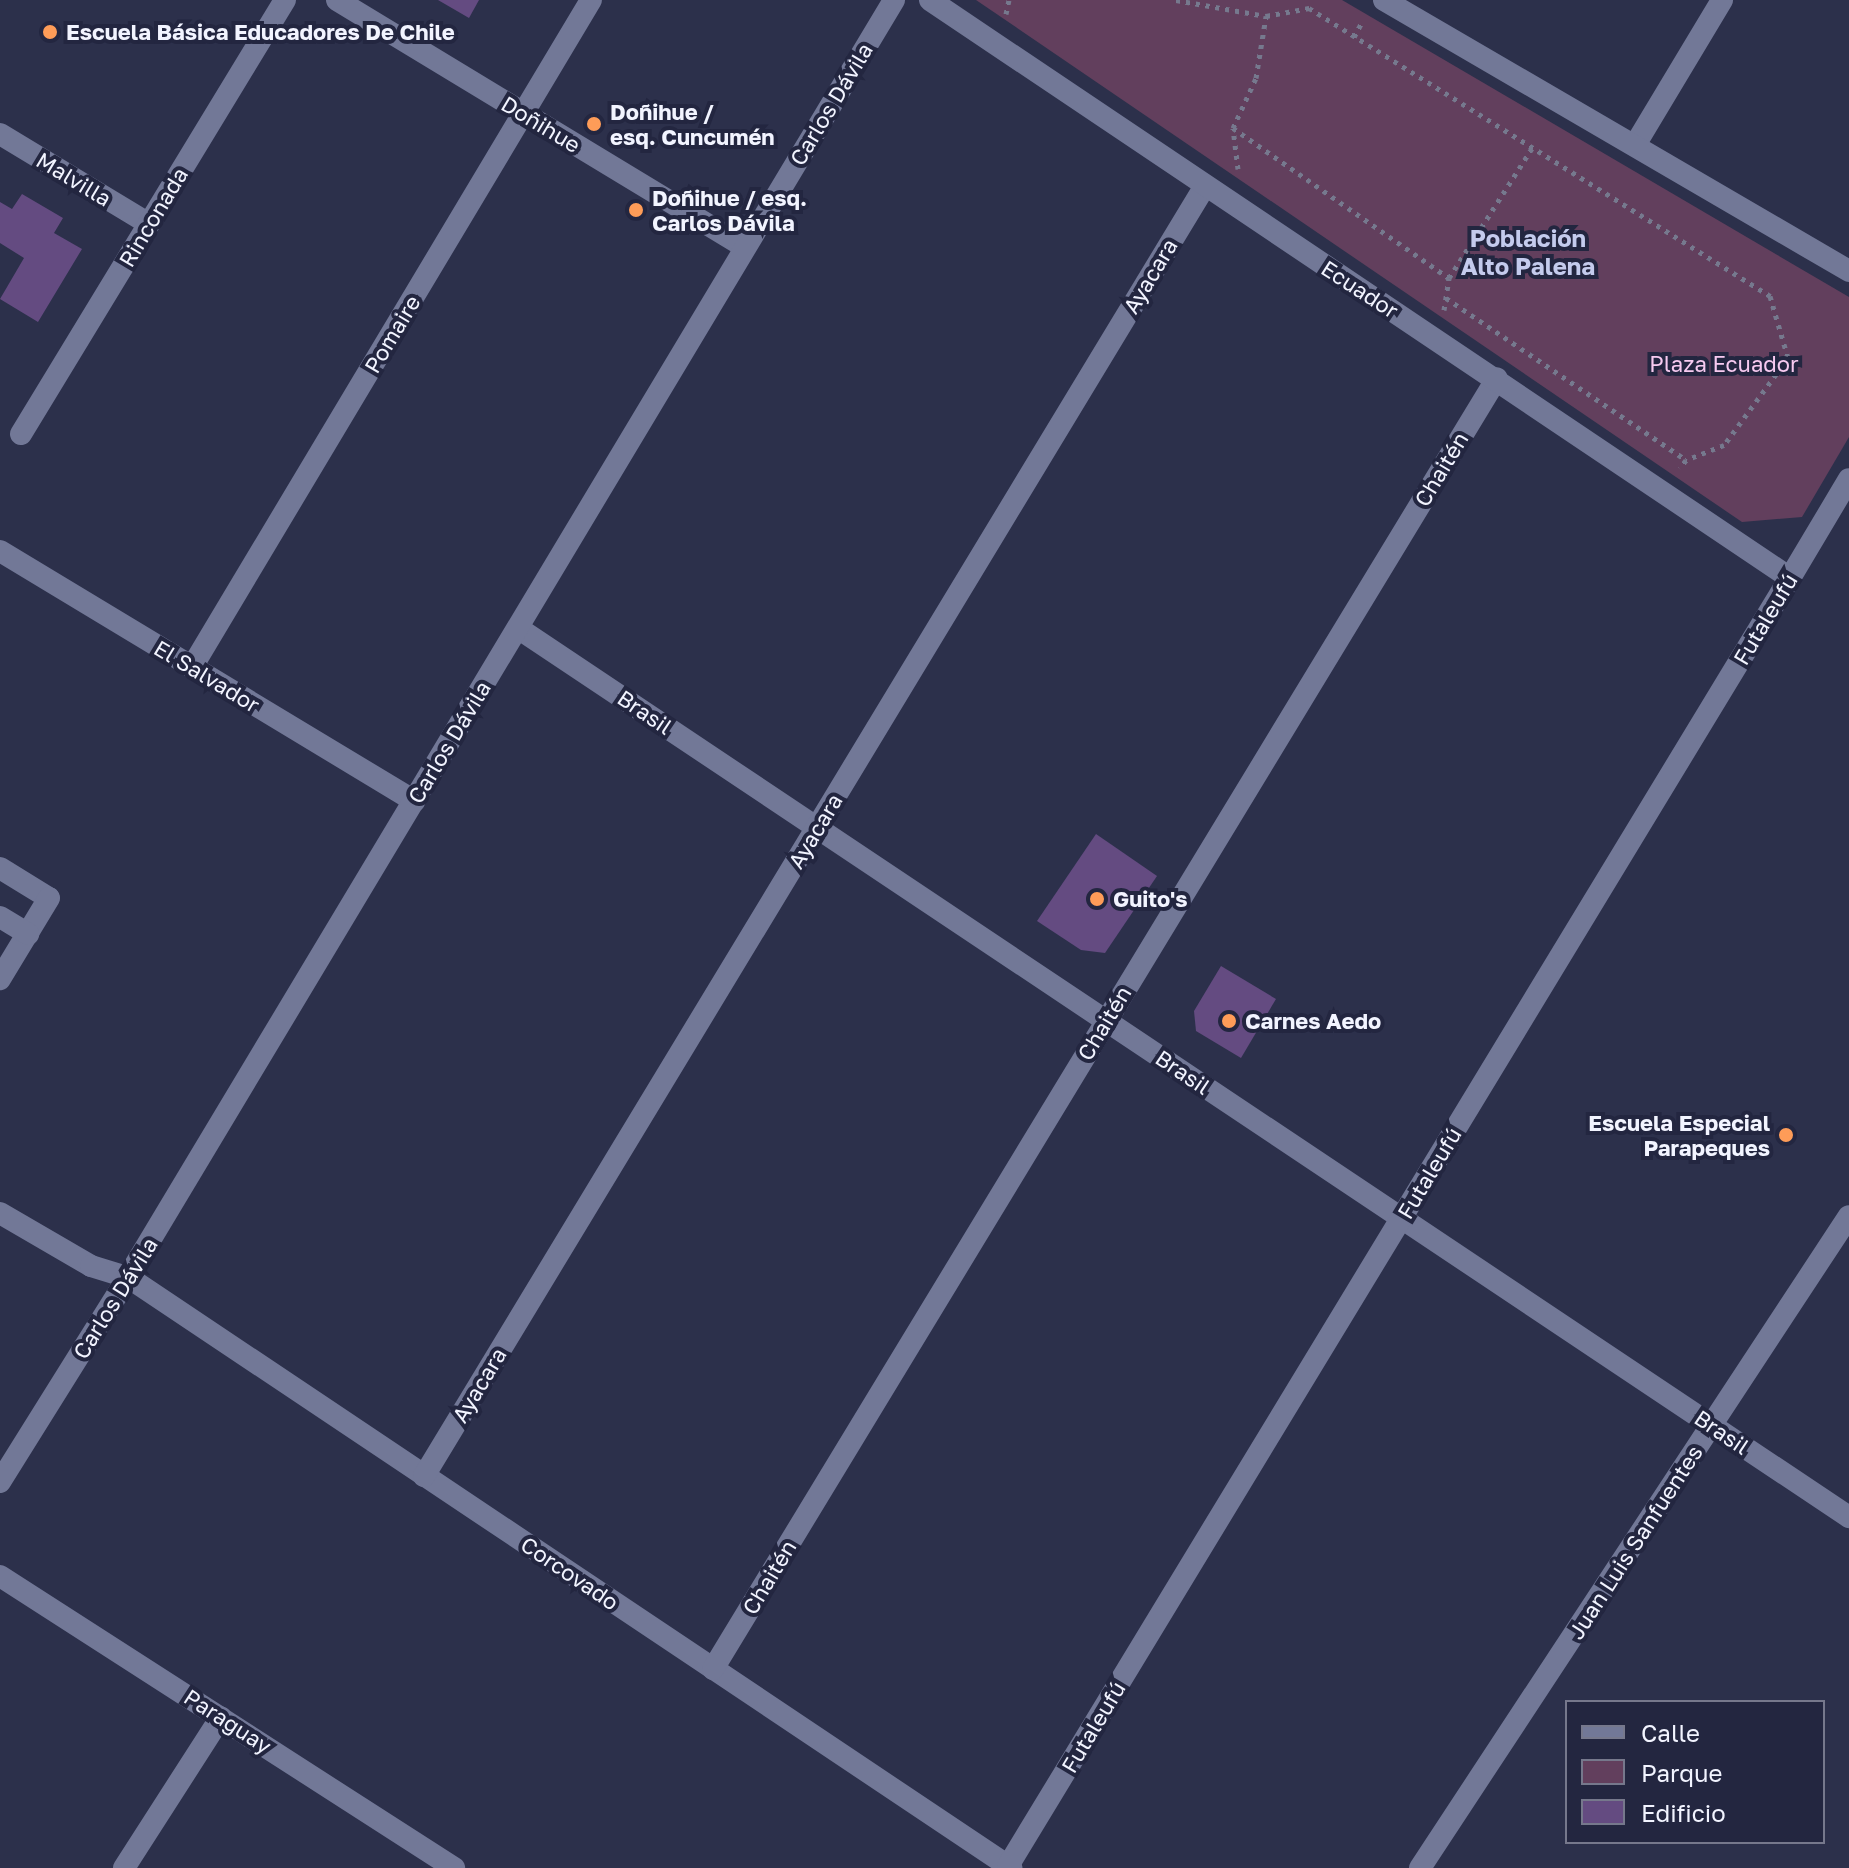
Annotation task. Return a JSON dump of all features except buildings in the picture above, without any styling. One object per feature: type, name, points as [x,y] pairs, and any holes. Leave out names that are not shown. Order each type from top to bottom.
[{"type":"street","name":"Rinconada","points":[[21,434],[285,0]]},
{"type":"street","name":"Doñihue","points":[[337,0],[745,247]]},
{"type":"street","name":"Pomaire","points":[[192,667],[591,0]]},
{"type":"street","name":"Carlos Dávila","points":[[0,1482],[128,1277],[894,0]]},
{"type":"street","name":"Ecuador","points":[[930,0],[1239,209],[1497,378],[1790,578]]},
{"type":"street","points":[[1384,0],[1849,271]]},
{"type":"street","points":[[1635,145],[1722,0]]},
{"type":"street","name":"Malvilla","points":[[0,134],[149,224]]},
{"type":"street","name":"Ayacara","points":[[424,1476],[1205,186]]},
{"type":"street","name":"Chaitén","points":[[713,1669],[1497,378]]},
{"type":"street","name":"Futaleufú","points":[[1010,1867],[1849,479]]},
{"type":"street","name":"El Salvador","points":[[0,551],[414,801]]},
{"type":"street","name":"Brasil","points":[[518,628],[1849,1517]]},
{"type":"street","points":[[0,868],[49,898],[0,979]]},
{"type":"street","points":[[0,917],[28,934]]},
{"type":"street","name":"Corcovado","points":[[0,1213],[91,1266],[128,1277],[1010,1867]]},
{"type":"street","name":"Juan Luis Sanfuentes","points":[[1420,1868],[1849,1216]]},
{"type":"street","name":"Paraguay","points":[[0,1576],[454,1868]]},
{"type":"street","points":[[124,1868],[221,1717]]},
{"type":"path","points":[[1176,0],[1266,16],[1309,8],[1770,296],[1788,358],[1724,445],[1686,460],[1663,492]]},
{"type":"path","points":[[1239,209],[1233,128],[1256,78],[1266,16]]},
{"type":"path","points":[[1233,128],[1449,278]]},
{"type":"path","points":[[1440,341],[1449,278],[1532,148]]},
{"type":"path","points":[[1446,298],[1686,460]]},
{"type":"green space","name":"Plaza Ecuador","points":[[976,0],[1342,0],[1849,297],[1849,437],[1802,517],[1742,522]]},
{"type":"place","name":"Escuela Básica Educadores De Chile","points":[[50,32]]},
{"type":"place","name":"Doñihue / esq. Cuncumén","points":[[594,124]]},
{"type":"place","name":"Doñihue / esq. Carlos Dávila","points":[[636,210]]},
{"type":"place","name":"Guito's","points":[[1097,899]]},
{"type":"place","name":"Carnes Aedo","points":[[1229,1021]]},
{"type":"place","name":"Escuela Especial Parapeques","points":[[1786,1135]]},
{"type":"district","name":"Población Alto Palena","points":[[1528,252]]}]
